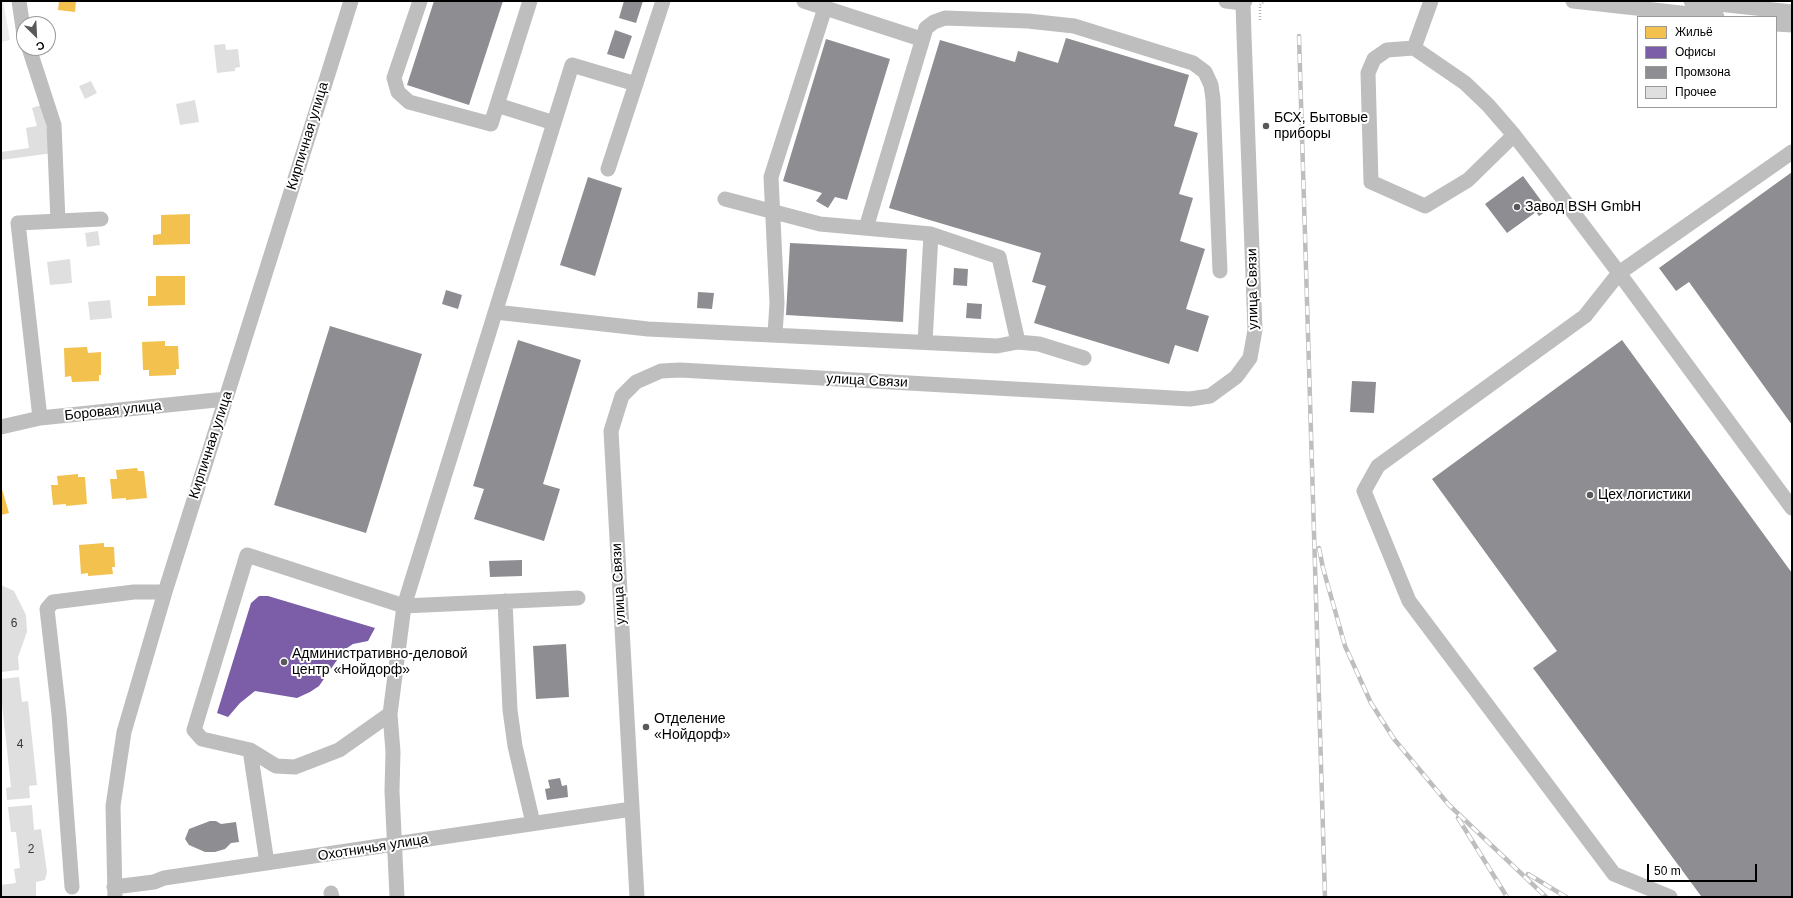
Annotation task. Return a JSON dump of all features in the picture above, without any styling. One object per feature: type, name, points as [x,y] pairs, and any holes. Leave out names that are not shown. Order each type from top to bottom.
[{"type":"street","points":[[19,1],[21,16]]},
{"type":"street","name":"Кирпичная улица","points":[[114,892],[113,806],[115,782],[124,732],[164,592],[351,1]]},
{"type":"street","points":[[420,1],[394,78],[398,92],[409,102],[491,124],[530,1]]},
{"type":"street","points":[[608,169],[663,1]]},
{"type":"street","points":[[804,1],[921,39]]},
{"type":"street","points":[[1226,1],[1244,2]]},
{"type":"street","points":[[1414,48],[1431,1]]},
{"type":"street","points":[[1573,1],[1708,16]]},
{"type":"street","points":[[1691,1],[1792,12]]},
{"type":"street","name":"улица Связи","points":[[637,897],[611,431],[622,396],[636,382],[661,371],[680,370],[1190,399],[1210,396],[1236,377],[1250,358],[1255,330],[1244,2]]},
{"type":"street","points":[[775,334],[777,303],[771,177],[825,8]]},
{"type":"street","points":[[866,228],[921,39],[926,28],[934,22],[944,18],[1028,21],[1074,26],[1194,63],[1205,72],[1211,85],[1220,271]]},
{"type":"street","points":[[1777,24],[1792,25]]},
{"type":"street","points":[[1514,135],[1468,180],[1425,206],[1372,182],[1368,73],[1374,59],[1387,50],[1414,48],[1465,83],[1488,105],[1514,135],[1620,273],[1792,508]]},
{"type":"street","points":[[31,56],[54,126],[58,221]]},
{"type":"street","points":[[397,897],[392,791],[393,752],[390,714],[404,606],[572,65],[636,84]]},
{"type":"street","points":[[497,105],[554,123]]},
{"type":"street","points":[[1670,897],[1614,874],[1604,862],[1409,600],[1364,491],[1378,466],[1585,316],[1620,273],[1792,152]]},
{"type":"street","points":[[726,199],[820,224],[931,234],[999,256],[1018,342]]},
{"type":"street","points":[[40,418],[18,223],[101,219]]},
{"type":"street","points":[[924,342],[931,234]]},
{"type":"street","points":[[495,312],[648,329],[998,346],[1018,342],[1039,344],[1084,358]]},
{"type":"street","name":"Боровая улица","points":[[1,427],[40,418],[226,399]]},
{"type":"street","points":[[390,714],[339,750],[321,759],[295,767],[276,766],[250,750],[202,739],[194,730],[247,555],[404,606],[578,598]]},
{"type":"street","points":[[72,887],[58,714],[47,609],[54,602],[134,592],[164,592]]},
{"type":"street","points":[[504,601],[510,710],[515,746],[533,823]]},
{"type":"street","points":[[250,750],[267,863]]},
{"type":"street","name":"Охотничья улица","points":[[114,892],[164,878],[632,809]]},
{"type":"shaded area","points":[[1,1],[3,1],[10,40],[1,42]]},
{"type":"building: Жильё","points":[[59,1],[76,1],[75,12],[58,10]]},
{"type":"building: Жильё","points":[[190,214],[190,244],[153,245],[153,235],[161,234],[161,215]]},
{"type":"building: Жильё","points":[[156,276],[185,276],[185,305],[148,306],[148,296],[156,296]]},
{"type":"building: Жильё","points":[[165,341],[165,346],[178,346],[179,369],[176,369],[176,375],[149,376],[149,370],[143,370],[142,342]]},
{"type":"building: Жильё","points":[[87,347],[88,353],[101,352],[101,375],[99,375],[99,381],[72,382],[71,376],[65,377],[64,348]]},
{"type":"building: Жильё","points":[[137,468],[138,471],[144,471],[147,498],[126,500],[126,498],[112,499],[110,479],[117,479],[116,470]]},
{"type":"building: Жильё","points":[[78,474],[78,477],[85,477],[87,504],[66,506],[66,504],[53,505],[51,485],[58,485],[57,476]]},
{"type":"building: Жильё","points":[[1,486],[9,513],[1,515]]},
{"type":"building: Жильё","points":[[104,543],[104,547],[114,547],[115,567],[112,567],[113,574],[88,576],[88,573],[81,574],[79,545]]},
{"type":"building: Офисы","name":"Административно-деловой центр «Нойдорф»","points":[[259,596],[268,596],[375,628],[368,641],[353,644],[344,650],[319,686],[310,692],[297,698],[255,691],[240,703],[228,717],[217,713],[251,603]]},
{"type":"building: Промзона","points":[[434,1],[503,1],[469,105],[407,85]]},
{"type":"building: Промзона","points":[[624,1],[643,1],[636,23],[619,18]]},
{"type":"building: Промзона","points":[[615,30],[632,36],[624,59],[607,54]]},
{"type":"building: Промзона","points":[[1066,38],[1189,75],[1174,126],[1198,133],[1179,194],[1193,198],[1180,241],[1205,249],[1186,309],[1209,316],[1198,352],[1175,345],[1169,364],[1034,323],[1046,286],[1032,282],[1041,253],[889,208],[940,40],[1015,62],[1018,51],[1058,63]]},
{"type":"building: Промзона","points":[[826,39],[890,59],[847,200],[835,197],[828,208],[816,201],[822,193],[783,181]]},
{"type":"building: Промзона","points":[[1792,172],[1792,425],[1689,282],[1676,291],[1659,268]]},
{"type":"building: Промзона","name":"Завод BSH GmbH","points":[[1523,176],[1548,210],[1539,216],[1536,212],[1507,233],[1485,204]]},
{"type":"building: Промзона","points":[[588,177],[622,188],[595,276],[560,265]]},
{"type":"building: Промзона","points":[[790,243],[907,249],[903,322],[786,315]]},
{"type":"building: Промзона","points":[[954,268],[968,269],[967,286],[953,285]]},
{"type":"building: Промзона","points":[[446,290],[462,295],[458,309],[442,304]]},
{"type":"building: Промзона","points":[[698,292],[714,293],[712,309],[697,308]]},
{"type":"building: Промзона","points":[[967,303],[982,304],[981,319],[966,318]]},
{"type":"building: Промзона","points":[[330,326],[422,354],[366,533],[274,505]]},
{"type":"building: Промзона","points":[[518,340],[581,360],[543,484],[560,489],[544,541],[474,519],[484,489],[473,486]]},
{"type":"building: Промзона","points":[[1622,340],[1792,573],[1792,897],[1701,896],[1533,668],[1557,651],[1432,479]]},
{"type":"building: Промзона","points":[[1352,381],[1376,382],[1374,413],[1350,412]]},
{"type":"building: Промзона","points":[[522,560],[522,576],[490,577],[489,561]]},
{"type":"building: Промзона","points":[[566,644],[569,697],[536,699],[533,646]]},
{"type":"building: Промзона","points":[[560,778],[562,786],[567,785],[568,797],[547,800],[545,789],[550,788],[548,780]]},
{"type":"building: Промзона","points":[[210,821],[216,821],[221,824],[236,822],[239,842],[231,843],[225,849],[215,852],[205,852],[189,845],[185,839],[189,829]]},
{"type":"building: Прочее","points":[[225,44],[226,50],[238,49],[240,67],[235,68],[235,71],[217,73],[214,45]]},
{"type":"building: Прочее","points":[[91,81],[97,93],[85,99],[79,86]]},
{"type":"building: Прочее","points":[[195,100],[199,122],[180,125],[176,104]]},
{"type":"building: Прочее","points":[[41,105],[53,153],[1,160],[1,152],[29,148],[26,128],[37,126],[32,108]]},
{"type":"building: Прочее","points":[[98,231],[100,245],[87,247],[85,233]]},
{"type":"building: Прочее","points":[[70,259],[72,283],[50,285],[47,262]]},
{"type":"building: Прочее","points":[[110,300],[112,318],[90,320],[88,302]]},
{"type":"building: Прочее","points":[[1,585],[14,591],[26,615],[27,632],[18,657],[19,670],[1,672]]},
{"type":"building: Прочее","points":[[19,677],[22,702],[28,701],[37,785],[29,786],[30,798],[7,800],[6,788],[11,787],[1,704],[1,679]]},
{"type":"building: Прочее","points":[[32,805],[34,830],[41,829],[47,872],[45,880],[36,882],[36,897],[1,897],[1,885],[16,883],[14,869],[20,868],[16,832],[11,832],[8,807]]},
{"type":"railway","points":[[1299,36],[1325,897]]},
{"type":"railway","points":[[1319,548],[1323,568],[1345,646],[1371,703],[1394,739],[1449,805],[1546,897]]},
{"type":"railway","points":[[1458,818],[1507,897]]},
{"type":"railway","points":[[1528,874],[1566,897]]},
{"type":"place","name":"БСХ, Бытовые приборы","points":[[1266,126]]},
{"type":"place","name":"Завод BSH GmbH","points":[[1517,207]]},
{"type":"place","name":"Цех логистики","points":[[1590,495]]},
{"type":"place","name":"Административно-деловой центр «Нойдорф»","points":[[284,662]]},
{"type":"place","name":"Отделение «Нойдорф»","points":[[646,727]]}]
